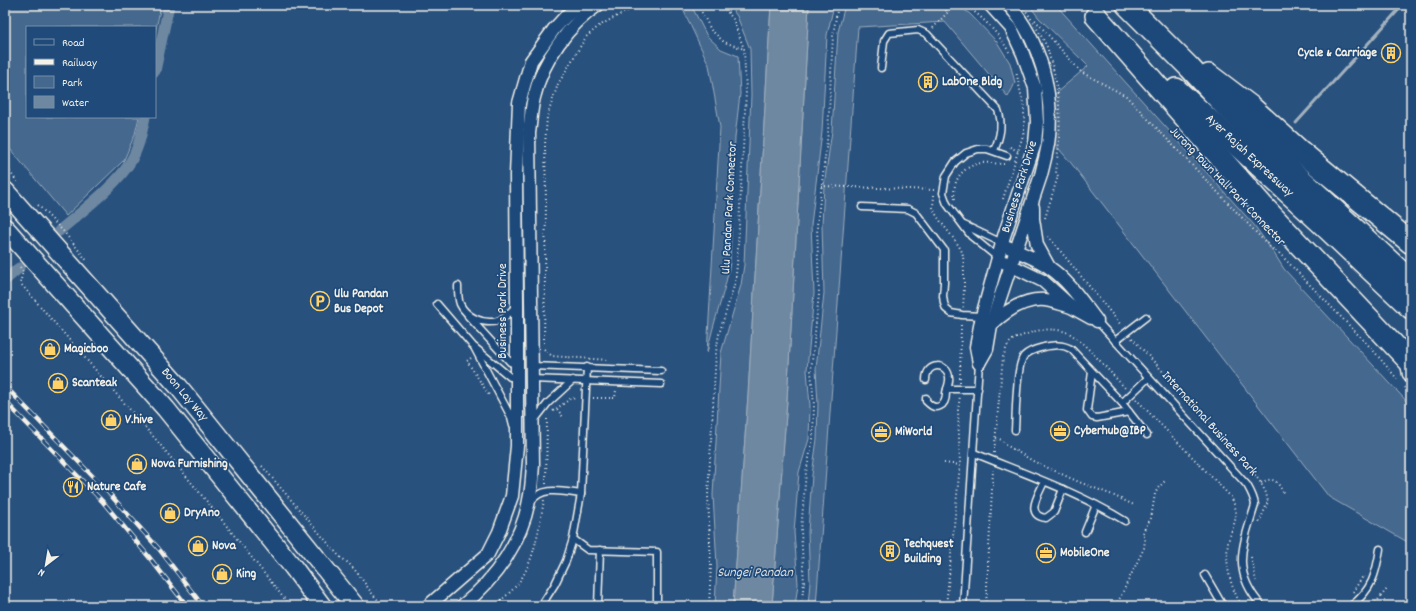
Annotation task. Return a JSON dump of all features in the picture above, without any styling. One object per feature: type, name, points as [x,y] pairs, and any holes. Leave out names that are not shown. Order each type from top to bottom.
[{"type":"highway","name":"Ayer Rajah Expressway","points":[[1127,5],[1190,68],[1225,106],[1288,168],[1411,281]]},
{"type":"highway","name":"Ayer Rajah Expressway","points":[[1091,11],[1411,308]]},
{"type":"highway","points":[[1091,11],[1262,205],[1407,358]]},
{"type":"highway","points":[[1190,68],[1210,76],[1241,99],[1299,150],[1411,243]]},
{"type":"main road","name":"Boon Lay Way","points":[[5,191],[178,386],[352,601]]},
{"type":"main road","name":"Boon Lay Way","points":[[5,228],[166,409],[294,567],[322,606]]},
{"type":"main road","points":[[294,567],[313,606]]},
{"type":"main road","points":[[352,601],[368,597]]},
{"type":"street","name":"Business Park Drive","points":[[426,602],[488,554],[512,496],[517,439],[516,175],[519,103],[531,61],[566,16],[580,5]]},
{"type":"street","name":"Business Park Drive","points":[[462,606],[483,588],[508,555],[519,534],[530,496],[533,465],[529,133],[534,94],[543,70],[553,52],[566,34],[598,5]]},
{"type":"street","name":"Business Park Drive","points":[[990,5],[1011,28],[1023,54],[1035,88],[1037,122],[1035,143],[998,258]]},
{"type":"street","name":"Business Park Drive","points":[[1009,5],[1020,18],[1038,53],[1047,85],[1050,109],[1049,137],[1051,159],[1032,200],[1011,265]]},
{"type":"street","points":[[1032,200],[1037,245],[1049,267]]},
{"type":"street","name":"International Business Park","points":[[1002,243],[1015,251],[1049,267],[1062,279],[1097,321]]},
{"type":"street","name":"International Business Park","points":[[998,258],[1043,281],[1073,308],[1097,321]]},
{"type":"street","points":[[979,363],[976,347],[982,316],[998,258]]},
{"type":"street","points":[[979,363],[987,349],[991,325],[1011,265]]},
{"type":"street","points":[[991,325],[1003,314],[1019,304],[1044,300],[1073,308]]},
{"type":"lane","points":[[881,68],[884,41],[889,33],[918,30],[927,34],[998,110],[1001,118],[1000,131],[998,143],[994,150]]},
{"type":"lane","points":[[998,258],[971,236],[947,204],[944,193],[946,176],[955,162],[966,153],[978,149],[987,149],[994,150],[1007,156]]},
{"type":"lane","points":[[862,207],[908,208],[916,213],[944,250],[944,303],[946,309],[951,313],[962,316],[982,316]]},
{"type":"lane","points":[[962,224],[1002,243]]},
{"type":"lane","points":[[437,304],[473,346],[510,377],[517,371],[466,313],[460,304],[458,286]]},
{"type":"lane","points":[[466,313],[486,323],[498,321],[509,313],[517,304]]},
{"type":"lane","points":[[1115,341],[1146,317]]},
{"type":"lane","name":"International Business Park","points":[[1097,321],[1247,485],[1254,499],[1254,505],[1242,548],[1241,564],[1245,581],[1253,597],[1262,606]]},
{"type":"lane","points":[[1015,430],[1019,366],[1023,357],[1031,351],[1054,345],[1065,346],[1071,349],[1122,403],[1147,435]]},
{"type":"lane","points":[[473,346],[511,417],[517,439]]},
{"type":"lane","points":[[1407,358],[1406,375],[1411,381]]},
{"type":"lane","points":[[962,606],[974,453],[979,363]]},
{"type":"lane","points":[[532,366],[660,371]]},
{"type":"lane","points":[[926,380],[926,373],[929,369],[936,366],[943,367],[949,377],[945,401],[941,406],[934,407],[930,405],[926,401],[926,398]]},
{"type":"lane","points":[[541,606],[555,584],[566,561],[573,539],[581,494],[587,367]]},
{"type":"lane","points":[[1092,372],[1087,410],[1090,414],[1097,418],[1129,412]]},
{"type":"lane","points":[[1122,403],[1148,378]]},
{"type":"lane","points":[[532,379],[661,384]]},
{"type":"lane","points":[[532,423],[548,404],[573,380]]},
{"type":"lane","points":[[947,389],[978,389]]},
{"type":"lane","points":[[974,453],[1063,489],[1125,520]]},
{"type":"lane","points":[[1044,482],[1034,505],[1036,514],[1040,517],[1046,518],[1054,512],[1063,489]]},
{"type":"lane","points":[[527,509],[534,498],[546,491],[554,490],[581,494]]},
{"type":"lane","points":[[1085,532],[1096,505]]},
{"type":"lane","points":[[573,539],[588,550],[657,552],[657,606]]},
{"type":"lane","points":[[1352,606],[1362,598],[1373,580],[1380,549]]},
{"type":"lane","points":[[598,606],[600,550]]},
{"type":"lane","points":[[1205,575],[1223,606]]},
{"type":"path","points":[[544,343],[546,203],[545,145],[547,116],[558,84],[586,37],[599,26],[640,5]]},
{"type":"path","points":[[698,5],[711,30],[724,42],[744,49]]},
{"type":"path","name":"Ulu Pandan Park Connector","points":[[709,606],[711,566],[708,496],[716,359],[719,334],[735,283],[738,265],[746,92],[744,49],[733,19],[722,5]]},
{"type":"path","points":[[801,606],[804,583],[801,531],[806,472],[813,439],[814,405],[811,371],[819,294],[817,225],[828,132],[833,35],[838,5]]},
{"type":"path","points":[[927,34],[948,12],[941,5]]},
{"type":"path","points":[[966,5],[974,11],[1002,40],[1012,58]]},
{"type":"path","points":[[1021,5],[1031,18],[1048,49],[1057,82],[1060,138],[1051,159],[1056,167],[1058,176],[1044,220]]},
{"type":"path","name":"Jurong Town Hall Park Connector","points":[[1021,5],[1081,72],[1126,96],[1270,247],[1279,253],[1372,349],[1411,394]]},
{"type":"path","points":[[1001,205],[1024,132],[1024,108],[1019,80],[1014,65]]},
{"type":"path","points":[[998,143],[1018,151]]},
{"type":"path","points":[[955,201],[954,190],[958,177],[970,166],[983,163],[1004,164],[1007,156]]},
{"type":"path","points":[[937,184],[935,190],[934,208],[941,222],[954,238],[963,254],[964,298],[958,410],[960,465],[946,606]]},
{"type":"path","points":[[821,186],[935,190]]},
{"type":"path","points":[[1047,235],[1049,239]]},
{"type":"path","points":[[19,266],[23,272],[20,283],[158,442],[290,606]]},
{"type":"path","points":[[544,349],[552,356],[617,360],[616,369]]},
{"type":"path","points":[[477,353],[467,361],[489,395]]},
{"type":"path","points":[[494,606],[516,586],[527,568],[538,533],[546,491],[548,415],[570,399],[615,398],[616,383]]},
{"type":"path","points":[[1131,395],[1232,498],[1236,513],[1228,543],[1227,564],[1230,580],[1236,597],[1242,606]]},
{"type":"path","points":[[557,409],[564,417]]},
{"type":"path","points":[[996,438],[1002,440],[1006,445],[1033,461],[1134,505]]},
{"type":"path","points":[[944,463],[954,464]]},
{"type":"path","points":[[1261,483],[1274,480],[1278,482],[1284,494]]},
{"type":"path","points":[[1116,606],[1144,548],[1145,540],[1143,533],[1151,518],[1155,494],[1158,488],[1165,481]]},
{"type":"path","points":[[1373,606],[1387,589]]},
{"type":"path","points":[[368,597],[385,606]]},
{"type":"path","points":[[411,606],[426,602]]},
{"type":"green space","points":[[5,5],[161,5],[156,29],[156,26],[26,26],[26,118],[139,118],[135,134],[124,160],[66,216],[5,143]]},
{"type":"green space","points":[[681,5],[691,5],[707,36],[721,49],[738,56],[740,94],[735,137],[730,263],[707,353],[720,127],[709,65]]},
{"type":"green space","points":[[728,5],[771,5],[748,395],[733,606],[715,606],[717,566],[713,495],[721,353],[741,285],[744,265],[751,95],[750,49],[737,16]]},
{"type":"green space","points":[[809,5],[834,5],[827,35],[822,132],[811,225],[814,293],[807,370],[810,406],[809,439],[799,472],[794,532],[798,584],[795,606],[772,606],[787,400]]},
{"type":"green space","points":[[845,5],[891,5],[901,7],[916,5],[958,5],[970,14],[997,42],[1010,63],[1015,83],[1008,97],[945,22],[858,27],[816,606],[808,606],[810,582],[808,532],[812,475],[817,439],[818,404],[816,369],[824,293],[822,225],[824,186],[832,131],[838,32]]},
{"type":"green space","points":[[1029,5],[1056,5],[1254,225],[1284,269],[1411,406],[1411,544],[1329,497],[1071,163],[1030,115],[1088,66],[1039,18]]},
{"type":"water","name":"Sungei Pandan","points":[[771,5],[809,5],[787,400],[772,606],[733,606],[748,395]]},
{"type":"waterway","points":[[156,66],[169,5]]},
{"type":"waterway","points":[[1296,123],[1403,5]]},
{"type":"waterway","points":[[59,231],[108,189],[125,170],[136,150],[145,118]]},
{"type":"waterway","points":[[5,280],[19,268]]},
{"type":"railway","points":[[5,386],[106,490],[159,549],[203,606]]},
{"type":"railway","points":[[5,401],[103,502],[149,557],[187,606]]},
{"type":"place","name":"Cycle & Carriage","points":[[1391,53]]},
{"type":"place","name":"LabOne Bldg","points":[[928,82]]},
{"type":"place","name":"Ulu Pandan Bus Depot","points":[[320,301]]},
{"type":"place","name":"Magicboo","points":[[50,349]]},
{"type":"place","name":"Scanteak","points":[[58,383]]},
{"type":"place","name":"V.hive","points":[[111,420]]},
{"type":"place","name":"Cyberhub@IBP","points":[[1060,431]]},
{"type":"place","name":"MiWorld","points":[[881,432]]},
{"type":"place","name":"Nova Furnishing","points":[[137,464]]},
{"type":"place","name":"Nature Cafe","points":[[73,487]]},
{"type":"place","name":"DryAno","points":[[170,513]]},
{"type":"place","name":"Nova","points":[[198,546]]},
{"type":"place","name":"Techquest Building","points":[[890,551]]},
{"type":"place","name":"MobileOne","points":[[1046,553]]},
{"type":"place","name":"King","points":[[222,574]]}]
